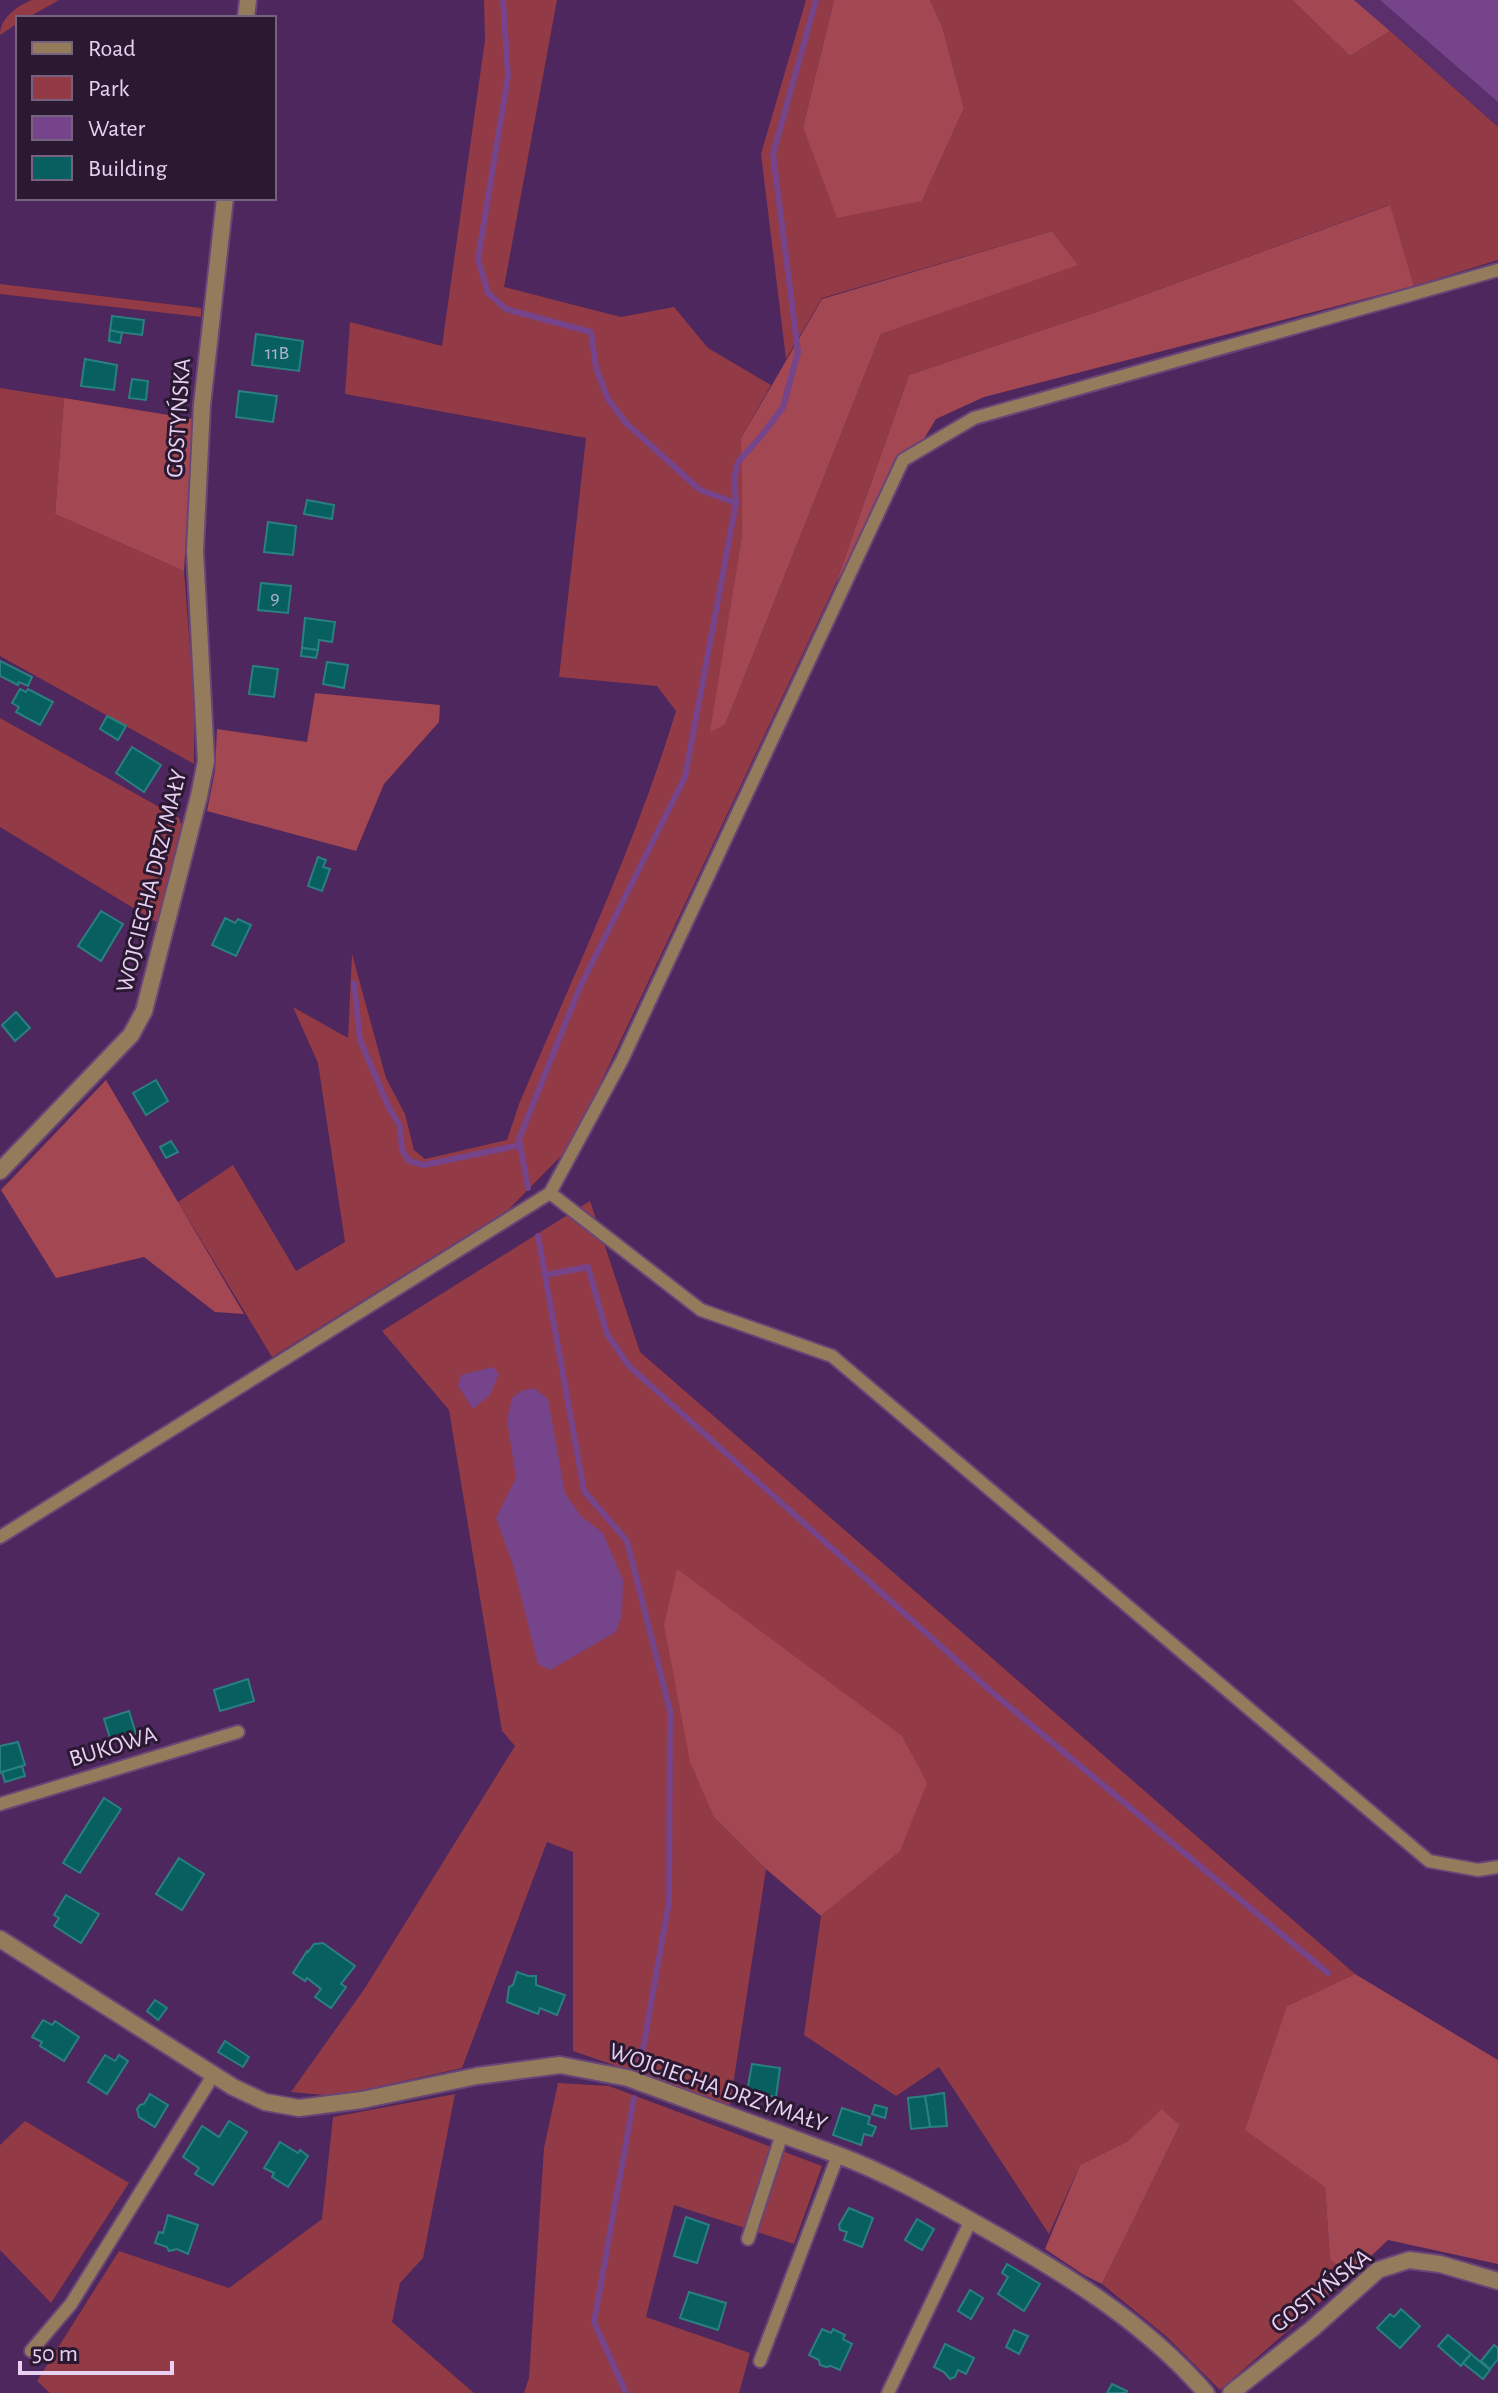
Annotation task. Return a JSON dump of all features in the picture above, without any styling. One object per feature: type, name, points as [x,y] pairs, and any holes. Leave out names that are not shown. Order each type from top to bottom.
[{"type":"street","name":"GOSTYŃSKA","points":[[199,642],[195,551],[202,405],[225,200]]},
{"type":"street","name":"WOJCIECHA DRZYMAŁY","points":[[0,1171],[131,1035],[144,1011],[206,761],[199,642]]},
{"type":"street","name":"WOJCIECHA DRZYMAŁY","points":[[0,1939],[233,2087],[265,2102],[299,2108],[362,2100],[477,2076],[560,2065],[628,2078],[838,2155],[867,2166],[971,2220],[1069,2278],[1122,2314],[1188,2372],[1206,2393]]},
{"type":"street","name":"GOSTYŃSKA","points":[[1231,2393],[1312,2329],[1378,2270],[1409,2260],[1440,2264],[1498,2281]]},
{"type":"lane","points":[[0,1537],[550,1193],[622,1060],[903,460],[974,418],[1498,270]]},
{"type":"lane","points":[[550,1193],[701,1310],[832,1356],[1429,1861],[1478,1870],[1498,1867]]},
{"type":"lane","name":"BUKOWA","points":[[0,1804],[238,1732]]},
{"type":"lane","points":[[31,2351],[71,2304],[214,2074]]},
{"type":"lane","points":[[748,2239],[782,2134]]},
{"type":"lane","points":[[760,2361],[838,2155]]},
{"type":"lane","points":[[888,2393],[971,2220]]},
{"type":"shaded area","points":[[834,0],[930,0],[942,26],[964,108],[922,201],[837,218],[803,127]]},
{"type":"shaded area","points":[[1292,0],[1354,0],[1390,31],[1350,56]]},
{"type":"shaded area","points":[[1354,0],[1498,0],[1498,127],[1390,31]]},
{"type":"shaded area","points":[[1390,205],[1414,286],[984,397],[936,419],[836,583],[909,375],[1108,308]]},
{"type":"shaded area","points":[[1052,231],[1078,265],[881,334],[725,725],[710,732],[742,535],[741,438],[822,299]]},
{"type":"shaded area","points":[[64,398],[193,419],[184,571],[55,514]]},
{"type":"shaded area","points":[[315,693],[440,705],[439,722],[384,784],[356,851],[207,811],[215,771],[217,729],[307,742]]},
{"type":"shaded area","points":[[106,1080],[244,1314],[215,1312],[144,1257],[56,1278],[1,1190]]},
{"type":"shaded area","points":[[677,1569],[902,1736],[927,1783],[900,1851],[821,1916],[766,1869],[714,1817],[690,1762],[664,1625]]},
{"type":"shaded area","points":[[1355,1974],[1498,2060],[1498,2264],[1388,2240],[1350,2276],[1330,2259],[1325,2187],[1245,2130],[1287,2006]]},
{"type":"shaded area","points":[[1162,2109],[1180,2125],[1102,2284],[1045,2249],[1080,2165],[1128,2141]]},
{"type":"green space","points":[[32,0],[59,0],[31,16],[16,16],[16,24],[0,35],[10,13]]},
{"type":"green space","points":[[484,0],[557,0],[504,287],[621,317],[674,307],[708,348],[771,385],[741,438],[742,535],[711,731],[725,725],[881,334],[1077,264],[1052,231],[822,298],[786,359],[761,154],[806,0],[834,0],[803,127],[922,201],[964,108],[942,26],[930,0],[1292,0],[1350,56],[1390,31],[1498,127],[1498,260],[1414,286],[1389,205],[1108,308],[909,375],[836,583],[571,1146],[508,1210],[272,1357],[178,1202],[233,1165],[296,1271],[345,1242],[318,1063],[293,1007],[348,1038],[352,954],[386,1078],[405,1114],[414,1150],[425,1159],[507,1140],[519,1104],[623,860],[676,711],[657,686],[559,677],[586,438],[345,394],[350,322],[442,346],[485,40]]},
{"type":"green space","points":[[0,284],[201,308],[201,317],[0,294]]},
{"type":"green space","points":[[0,388],[64,398],[55,514],[184,571],[194,698],[194,764],[0,656]]},
{"type":"green space","points":[[0,718],[179,818],[183,829],[158,923],[0,827]]},
{"type":"green space","points":[[590,1201],[640,1352],[1355,1974],[1287,2006],[1325,2187],[1330,2258],[1350,2276],[1220,2390],[1167,2337],[1102,2284],[1180,2125],[1163,2110],[1128,2141],[1080,2165],[1049,2234],[939,2067],[896,2096],[804,2035],[821,1916],[899,1851],[714,1817],[766,1869],[730,2105],[573,2051],[573,1852],[547,1842],[462,2068],[336,2096],[291,2092],[365,1988],[515,1746],[502,1731],[449,1410],[382,1331]]},
{"type":"green space","points":[[558,2083],[609,2086],[822,2166],[794,2244],[674,2205],[646,2317],[750,2353],[739,2393],[524,2393],[529,2378],[544,2148]]},
{"type":"green space","points":[[455,2094],[423,2258],[400,2283],[392,2322],[474,2393],[50,2393],[37,2381],[119,2251],[229,2288],[322,2219],[333,2117]]},
{"type":"green space","points":[[25,2121],[129,2183],[51,2303],[0,2250],[0,2145]]},
{"type":"water","points":[[1380,0],[1498,0],[1498,102]]},
{"type":"water","points":[[493,1367],[499,1374],[490,1395],[473,1409],[458,1386],[461,1375]]},
{"type":"water","points":[[534,1388],[548,1399],[565,1493],[580,1515],[603,1533],[623,1580],[622,1615],[616,1632],[550,1670],[538,1664],[514,1568],[496,1518],[516,1478],[507,1420],[512,1398],[521,1391]]},
{"type":"building","points":[[112,316],[144,320],[142,335],[110,331]]},
{"type":"building","points":[[110,330],[122,333],[120,343],[109,341]]},
{"type":"building","points":[[256,334],[303,341],[299,371],[252,365]]},
{"type":"building","points":[[85,359],[117,365],[114,390],[81,386]]},
{"type":"building","points":[[132,379],[148,381],[146,400],[129,398]]},
{"type":"building","points":[[239,391],[277,396],[273,422],[236,417]]},
{"type":"building","points":[[307,500],[334,505],[332,519],[304,514]]},
{"type":"building","points":[[268,522],[296,526],[293,555],[264,552]]},
{"type":"building","points":[[261,583],[291,586],[288,613],[258,610]]},
{"type":"building","points":[[305,618],[335,622],[332,642],[319,640],[318,650],[302,648]]},
{"type":"building","points":[[302,648],[318,650],[316,658],[301,656]]},
{"type":"building","points":[[0,661],[32,677],[28,686],[19,682],[18,685],[0,676]]},
{"type":"building","points":[[327,662],[348,665],[344,688],[323,684]]},
{"type":"building","points":[[253,666],[278,669],[274,697],[249,694]]},
{"type":"building","points":[[20,689],[26,692],[28,689],[53,702],[40,725],[16,712],[19,707],[12,703]]},
{"type":"building","points":[[107,716],[126,726],[118,740],[100,729]]},
{"type":"building","points":[[132,747],[161,765],[144,792],[116,773]]},
{"type":"building","points":[[318,857],[326,860],[323,867],[330,869],[322,891],[308,886]]},
{"type":"building","points":[[101,911],[123,924],[101,961],[78,946]]},
{"type":"building","points":[[225,918],[235,923],[238,919],[251,925],[236,956],[212,945]]},
{"type":"building","points":[[16,1012],[30,1028],[15,1041],[2,1025]]},
{"type":"building","points":[[156,1080],[168,1101],[146,1115],[133,1093]]},
{"type":"building","points":[[171,1141],[178,1152],[166,1158],[160,1147]]},
{"type":"building","points":[[248,1679],[254,1701],[220,1711],[214,1690]]},
{"type":"building","points":[[129,1711],[136,1734],[128,1736],[130,1741],[120,1744],[119,1739],[111,1741],[104,1719]]},
{"type":"building","points":[[18,1742],[25,1765],[0,1773],[0,1746]]},
{"type":"building","points":[[22,1766],[25,1776],[5,1782],[2,1772]]},
{"type":"building","points":[[104,1798],[121,1809],[80,1873],[63,1863]]},
{"type":"building","points":[[179,1858],[204,1874],[182,1910],[156,1894]]},
{"type":"building","points":[[66,1895],[99,1914],[81,1943],[54,1926],[59,1918],[54,1915]]},
{"type":"building","points":[[323,1943],[355,1966],[341,1984],[346,1987],[331,2008],[315,1997],[321,1989],[307,1978],[305,1981],[293,1973],[314,1944]]},
{"type":"building","points":[[517,1972],[536,1976],[536,1985],[565,1995],[557,2015],[540,2008],[538,2014],[507,2002],[509,1987],[513,1985]]},
{"type":"building","points":[[155,2000],[167,2008],[158,2020],[147,2011]]},
{"type":"building","points":[[43,2020],[52,2025],[55,2021],[79,2037],[64,2061],[32,2037]]},
{"type":"building","points":[[225,2041],[249,2057],[243,2067],[218,2052]]},
{"type":"building","points":[[105,2055],[115,2061],[119,2055],[128,2061],[107,2094],[88,2082]]},
{"type":"building","points":[[752,2064],[780,2068],[776,2097],[747,2092]]},
{"type":"building","points":[[944,2093],[947,2126],[930,2127],[925,2096]]},
{"type":"building","points":[[150,2094],[168,2105],[155,2127],[139,2117],[137,2109]]},
{"type":"building","points":[[925,2096],[930,2127],[911,2129],[908,2098]]},
{"type":"building","points":[[875,2105],[887,2108],[885,2118],[872,2114]]},
{"type":"building","points":[[842,2108],[870,2117],[868,2124],[876,2127],[872,2136],[864,2134],[861,2145],[833,2135]]},
{"type":"building","points":[[229,2121],[247,2132],[213,2185],[195,2174],[199,2168],[183,2157],[202,2126],[219,2137]]},
{"type":"building","points":[[280,2142],[308,2156],[288,2187],[264,2168]]},
{"type":"building","points":[[849,2208],[873,2218],[862,2247],[844,2240],[847,2232],[840,2230],[839,2225]]},
{"type":"building","points":[[168,2215],[198,2225],[188,2254],[177,2249],[169,2251],[167,2247],[155,2243],[159,2232],[163,2233]]},
{"type":"building","points":[[686,2217],[709,2225],[697,2263],[674,2256]]},
{"type":"building","points":[[917,2219],[934,2229],[922,2250],[905,2240]]},
{"type":"building","points":[[1007,2264],[1040,2284],[1024,2311],[998,2294],[1008,2277],[1002,2273]]},
{"type":"building","points":[[970,2290],[983,2298],[971,2319],[958,2311]]},
{"type":"building","points":[[689,2292],[726,2303],[718,2330],[680,2318]]},
{"type":"building","points":[[1401,2309],[1420,2326],[1400,2348],[1377,2328],[1390,2314],[1394,2317]]},
{"type":"building","points":[[822,2329],[831,2333],[833,2329],[845,2335],[843,2339],[852,2344],[840,2370],[820,2365],[819,2360],[809,2355]]},
{"type":"building","points":[[1014,2330],[1028,2336],[1019,2354],[1006,2347]]},
{"type":"building","points":[[1448,2335],[1471,2354],[1461,2366],[1438,2346]]},
{"type":"building","points":[[945,2344],[974,2358],[966,2374],[958,2370],[955,2377],[950,2379],[934,2367]]},
{"type":"building","points":[[1494,2345],[1498,2348],[1498,2359],[1490,2369],[1481,2361]]},
{"type":"building","points":[[1471,2354],[1490,2370],[1483,2379],[1463,2363]]},
{"type":"building","points":[[1112,2384],[1127,2391],[1126,2393],[1107,2393]]},
{"type":"waterway","points":[[503,0],[508,76],[478,259],[488,293],[506,309],[591,332],[596,368],[608,399],[626,423],[700,490],[736,503],[685,777],[580,987],[519,1139],[528,1188]]},
{"type":"waterway","points":[[736,503],[734,479],[738,462],[783,407],[798,352],[773,154],[816,0]]},
{"type":"waterway","points":[[354,983],[360,1040],[400,1126],[402,1150],[409,1161],[424,1165],[520,1145]]},
{"type":"waterway","points":[[538,1236],[584,1491],[627,1541],[670,1711],[669,1902],[640,2065]]},
{"type":"waterway","points":[[545,1275],[588,1267],[607,1334],[629,1366],[993,1693],[1328,1973]]},
{"type":"waterway","points":[[626,2393],[594,2322],[634,2098]]}]
